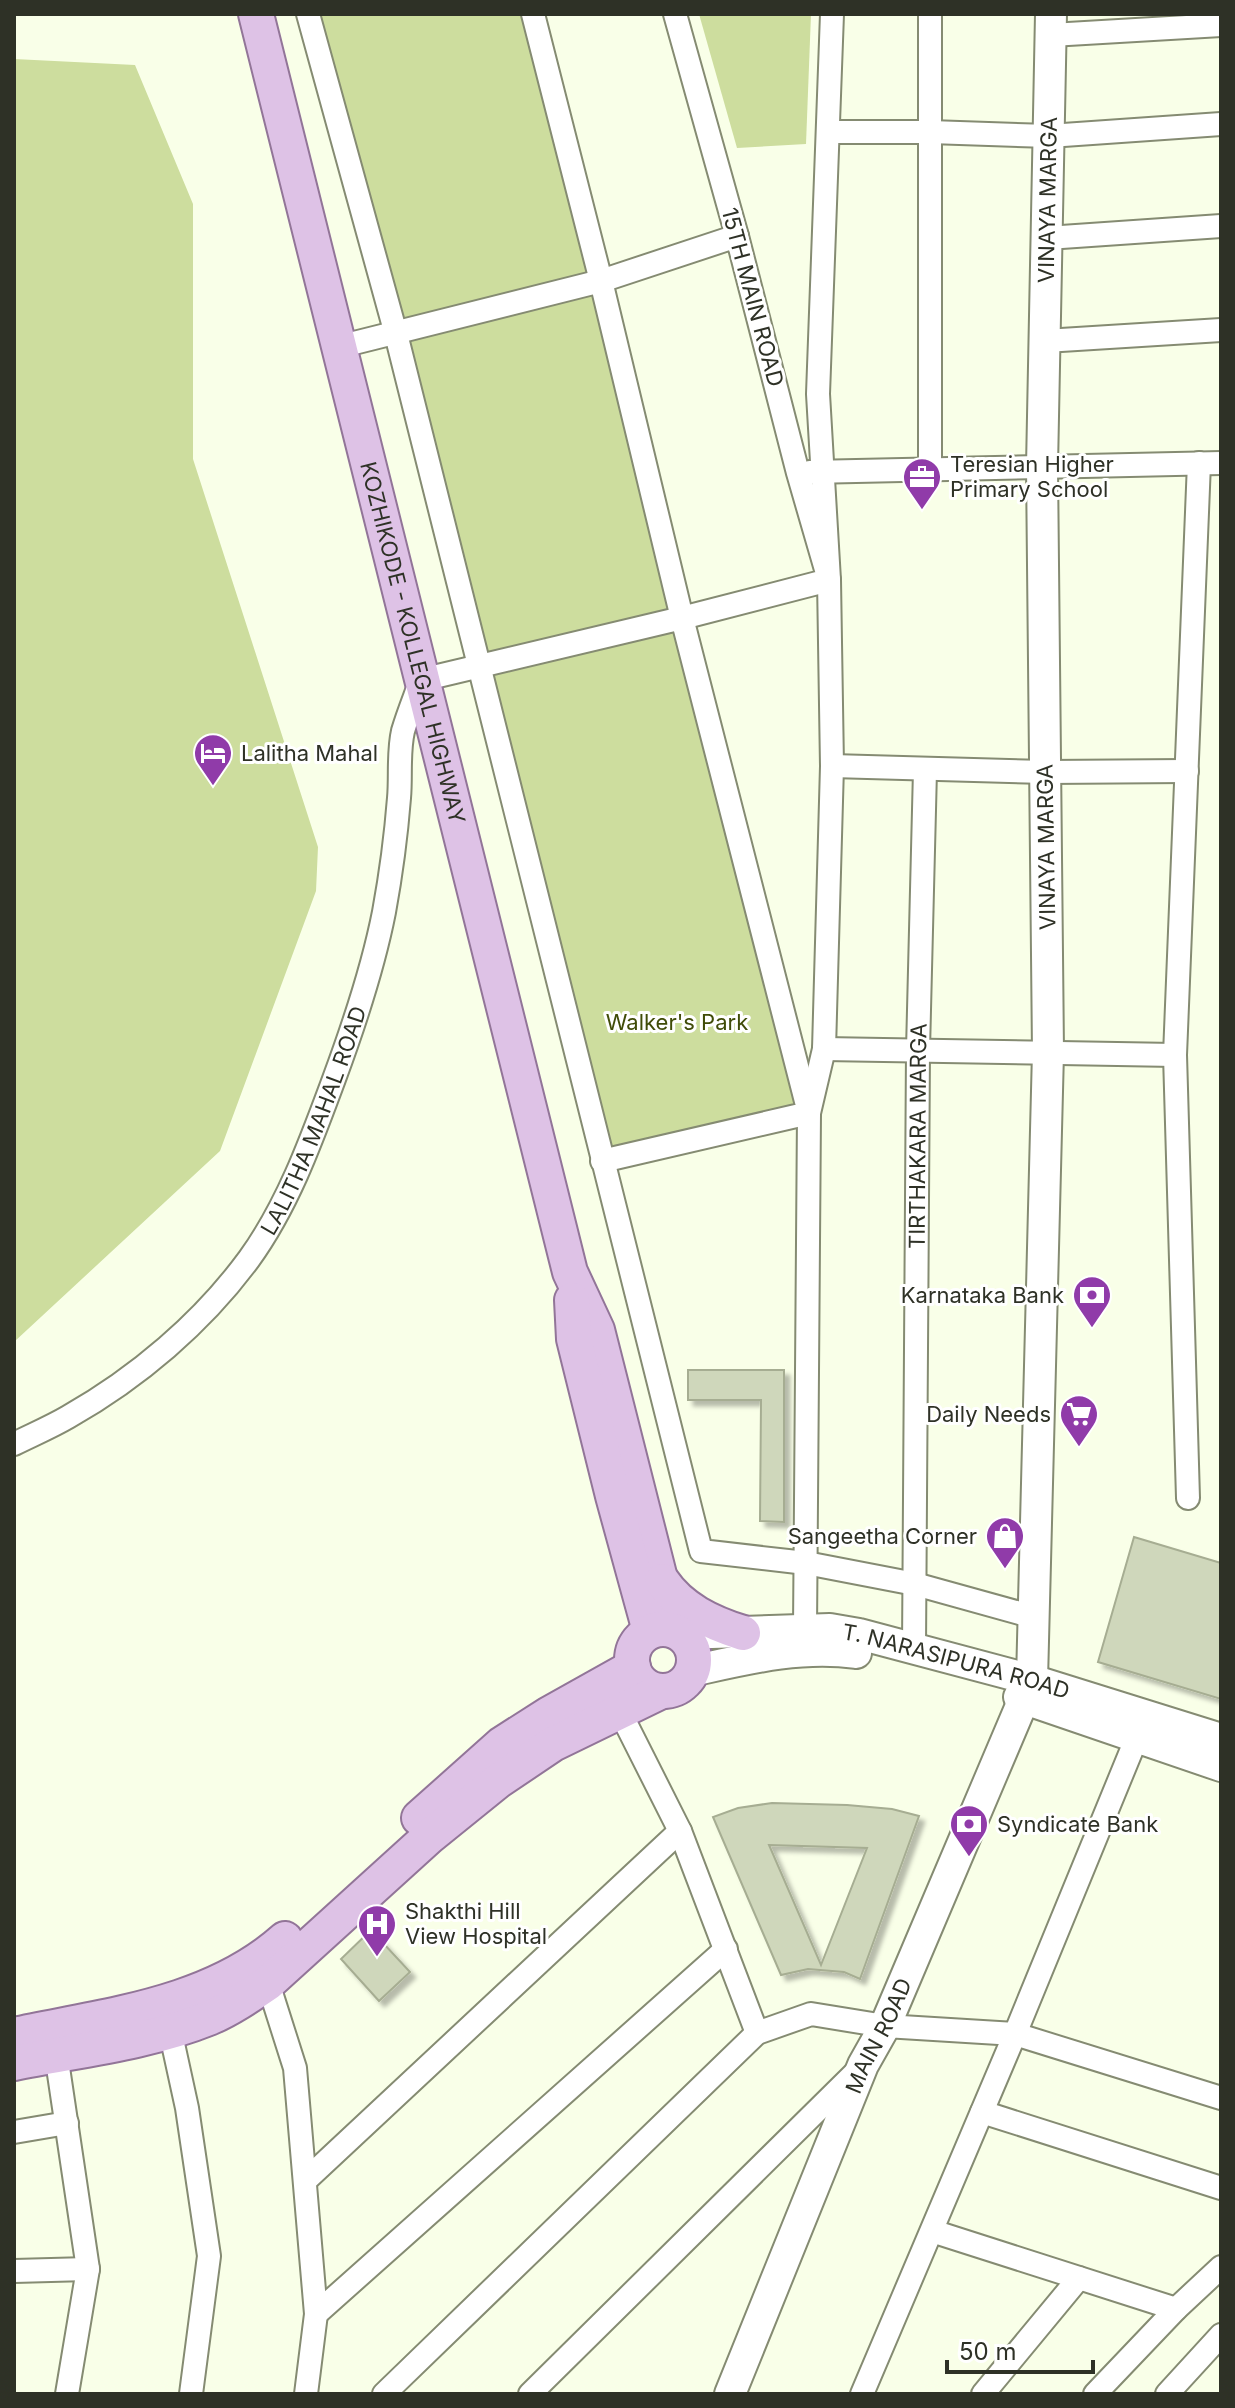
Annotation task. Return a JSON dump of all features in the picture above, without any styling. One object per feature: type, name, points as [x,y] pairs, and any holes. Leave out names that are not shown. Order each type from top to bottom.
[{"type":"main road","name":"KOZHIKODE - KOLLEGAL HIGHWAY","points":[[254,17],[570,1272],[574,1339],[629,1558],[668,1632]]},
{"type":"main road","name":"KOZHIKODE - KOLLEGAL HIGHWAY","points":[[570,1272],[597,1330],[660,1577],[668,1632]]},
{"type":"main road","points":[[584,1695],[604,1675],[628,1638],[633,1618],[629,1558]]},
{"type":"main road","points":[[660,1577],[672,1595],[694,1612],[718,1625],[743,1633]]},
{"type":"main road","points":[[14,2035],[154,2005],[223,1981],[269,1954],[320,1922],[498,1781],[553,1744],[662,1691],[680,1686],[692,1671],[693,1651],[668,1632],[641,1637],[632,1656],[633,1667],[643,1684],[662,1691]]},
{"type":"main road","points":[[14,2063],[139,2040],[209,2018],[240,2002],[268,1983],[320,1922],[502,1744],[633,1667]]},
{"type":"street","points":[[308,14],[396,334],[701,1551],[806,1563],[915,1584],[1034,1617]]},
{"type":"street","points":[[533,14],[682,618],[809,1113]]},
{"type":"street","name":"15TH MAIN ROAD","points":[[675,14],[829,580]]},
{"type":"street","points":[[805,1630],[809,1113],[824,1049],[832,766],[829,580],[818,394],[832,14]]},
{"type":"street","points":[[930,14],[930,469]]},
{"type":"street","points":[[1051,25],[1221,25]]},
{"type":"street","name":"VINAYA MARGA","points":[[1028,1689],[1034,1617],[1048,1052],[1042,467],[1051,25]]},
{"type":"street","points":[[829,132],[1049,136],[1221,124]]},
{"type":"street","points":[[1047,238],[1221,226]]},
{"type":"street","points":[[338,347],[601,281],[737,236]]},
{"type":"street","points":[[1045,341],[1221,330]]},
{"type":"street","points":[[798,473],[1210,463],[1187,771],[1175,1055],[1188,1498]]},
{"type":"street","points":[[421,680],[829,580]]},
{"type":"street","name":"LALITHA MAHAL ROAD","points":[[14,1444],[68,1418],[126,1381],[176,1338],[213,1303],[250,1258],[287,1194],[314,1134],[369,971],[393,857],[402,734],[421,680]]},
{"type":"street","points":[[832,766],[1046,772],[1187,771]]},
{"type":"street","name":"TIRTHAKARA MARGA","points":[[914,1648],[918,1050],[925,770]]},
{"type":"street","points":[[824,1049],[1175,1055]]},
{"type":"street","points":[[602,1161],[809,1113]]},
{"type":"street","name":"T. NARASIPURA ROAD","points":[[668,1632],[845,1631],[881,1638],[1028,1689],[1137,1737],[1221,1766]]},
{"type":"street","name":"T. NARASIPURA ROAD","points":[[692,1671],[748,1658],[834,1650],[1028,1689],[1221,1739]]},
{"type":"street","name":"MAIN ROAD","points":[[730,2394],[863,2065],[885,2026],[1028,1689]]},
{"type":"street","points":[[620,1712],[680,1831],[757,2033]]},
{"type":"street","points":[[862,2394],[1137,1737]]},
{"type":"street","points":[[306,2180],[680,1831]]},
{"type":"street","points":[[316,2314],[726,1949]]},
{"type":"street","points":[[268,1983],[295,2068],[306,2180],[316,2314],[306,2394]]},
{"type":"street","points":[[384,2394],[757,2033],[811,2014],[885,2026],[1015,2034],[1221,2098]]},
{"type":"street","points":[[170,2030],[187,2108],[209,2256],[191,2394]]},
{"type":"street","points":[[56,2054],[88,2269],[67,2394]]},
{"type":"street","points":[[530,2394],[863,2065]]},
{"type":"street","points":[[982,2112],[1221,2188]]},
{"type":"street","points":[[14,2132],[67,2123]]},
{"type":"street","points":[[932,2231],[1176,2309]]},
{"type":"street","points":[[1095,2394],[1221,2267]]},
{"type":"street","points":[[14,2271],[88,2269]]},
{"type":"street","points":[[983,2394],[1079,2278]]},
{"type":"street","points":[[1167,2394],[1221,2335]]},
{"type":"green space","name":"Walker's Park","points":[[312,14],[530,14],[809,1113],[602,1161],[407,332]]},
{"type":"green space","points":[[699,14],[811,14],[806,144],[737,148]]},
{"type":"green space","points":[[14,59],[135,65],[193,204],[193,459],[318,847],[316,891],[220,1151],[14,1342]]},
{"type":"building","points":[[688,1370],[784,1370],[784,1522],[760,1521],[761,1400],[688,1400]]},
{"type":"building","points":[[1134,1537],[1221,1563],[1221,1699],[1098,1662]]},
{"type":"building","points":[[772,1803],[847,1805],[892,1809],[919,1816],[860,1979],[844,1972],[808,1969],[781,1975],[713,1817],[738,1808]],"holes":[[[769,1845],[867,1848],[821,1965]]]},
{"type":"building","points":[[371,1930],[410,1972],[379,2001],[341,1959]]},
{"type":"place","name":"Teresian Higher Primary School","points":[[922,511]]},
{"type":"place","name":"Lalitha Mahal","points":[[213,787]]},
{"type":"place","name":"Karnataka Bank","points":[[1092,1329]]},
{"type":"place","name":"Daily Needs","points":[[1079,1448]]},
{"type":"place","name":"Sangeetha Corner","points":[[1005,1570]]},
{"type":"place","name":"Syndicate Bank","points":[[969,1858]]},
{"type":"place","name":"Shakthi Hill View Hospital","points":[[377,1958]]}]
